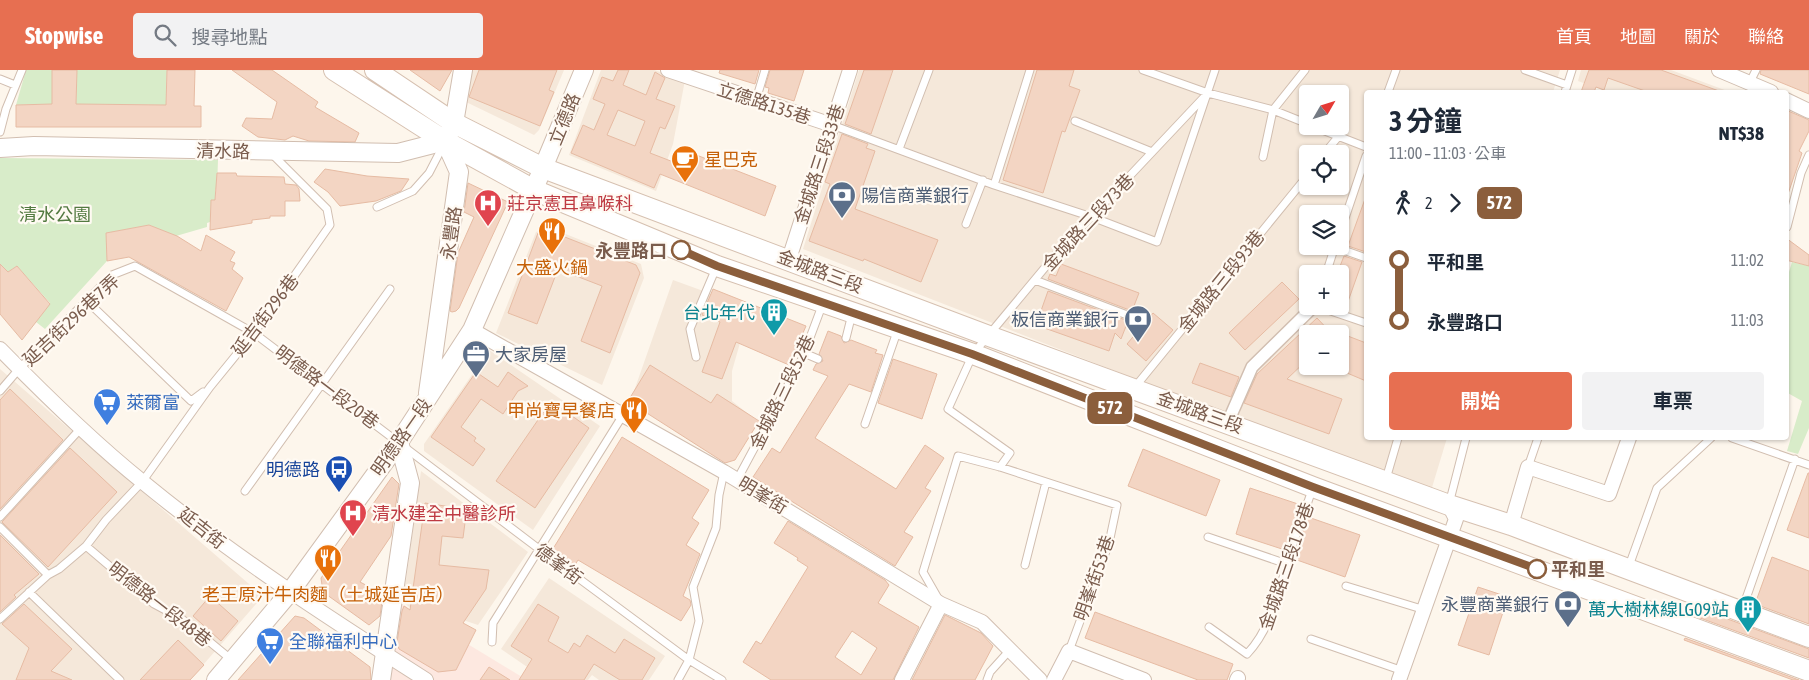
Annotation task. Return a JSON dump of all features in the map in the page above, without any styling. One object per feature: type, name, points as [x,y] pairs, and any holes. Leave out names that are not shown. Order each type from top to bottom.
[{"type":"main road","name":"金城路三段","points":[[334,70],[445,141],[534,190],[717,266],[972,354],[1313,487],[1809,671]]},
{"type":"main road","name":"金城路三段","points":[[375,70],[454,123],[544,168],[990,336],[1386,480],[1449,505],[1511,525],[1809,637]]},
{"type":"street","points":[[445,141],[454,123],[463,70]]},
{"type":"street","name":"立德路","points":[[544,168],[584,70]]},
{"type":"street","name":"立德路135巷","points":[[668,70],[832,125]]},
{"type":"street","name":"金城路三段33巷","points":[[789,259],[850,70]]},
{"type":"street","points":[[1719,70],[1767,90]]},
{"type":"street","points":[[1789,101],[1809,111]]},
{"type":"street","name":"清水路","points":[[0,148],[34,146],[398,153],[445,141]]},
{"type":"street","name":"永豐路","points":[[427,401],[459,172],[445,141]]},
{"type":"street","name":"明德路一段","points":[[216,680],[290,592],[427,401],[472,330],[544,168]]},
{"type":"street","points":[[1228,422],[1252,367],[1306,315]]},
{"type":"street","name":"明峯街","points":[[472,330],[738,480],[942,604],[982,622],[1040,680]]},
{"type":"street","name":"延吉街","points":[[0,349],[142,482],[290,592],[426,680]]},
{"type":"street","points":[[1511,525],[1528,467],[1609,494],[1628,440]]},
{"type":"street","points":[[381,680],[410,483],[399,442]]},
{"type":"street","points":[[1401,675],[1456,519],[1449,505]]},
{"type":"street","points":[[902,680],[942,604]]},
{"type":"street","points":[[1054,680],[1069,651],[1144,680]]},
{"type":"lane","points":[[0,132],[15,85],[22,70]]},
{"type":"lane","points":[[756,100],[765,70]]},
{"type":"lane","points":[[899,149],[929,70]]},
{"type":"lane","points":[[994,185],[1030,70]]},
{"type":"lane","points":[[1143,70],[1208,93],[1273,110],[1299,120]]},
{"type":"lane","points":[[832,125],[994,185],[1092,217],[1157,242],[1216,70]]},
{"type":"lane","points":[[1263,157],[1273,110],[1305,70]]},
{"type":"lane","points":[[1389,90],[1396,70]]},
{"type":"lane","points":[[1525,70],[1568,85]]},
{"type":"lane","points":[[1566,90],[1572,70]]},
{"type":"lane","points":[[0,78],[15,85]]},
{"type":"lane","name":"金城路三段73巷","points":[[972,354],[990,336],[1035,280],[1208,93]]},
{"type":"lane","points":[[1075,121],[1152,152]]},
{"type":"lane","points":[[1333,135],[1364,146]]},
{"type":"lane","points":[[1331,145],[1338,137]]},
{"type":"lane","points":[[377,207],[413,191],[429,173],[445,141]]},
{"type":"lane","name":"延吉街296巷","points":[[0,619],[48,575],[59,569],[86,546],[106,520],[142,482],[210,387],[254,333],[330,225],[327,209],[270,152]]},
{"type":"lane","points":[[1789,219],[1801,173],[1809,155]]},
{"type":"lane","points":[[1349,207],[1364,162]]},
{"type":"lane","points":[[966,224],[983,180]]},
{"type":"lane","points":[[1358,181],[1364,183]]},
{"type":"lane","name":"金城路三段93巷","points":[[1134,388],[1299,186]]},
{"type":"lane","points":[[1349,252],[1364,257]]},
{"type":"lane","name":"延吉街296巷7弄","points":[[0,391],[19,368],[112,275],[135,266],[254,333]]},
{"type":"lane","points":[[696,357],[690,329],[717,266]]},
{"type":"lane","points":[[1035,280],[1135,318]]},
{"type":"lane","points":[[245,491],[390,289]]},
{"type":"lane","points":[[87,300],[191,400],[210,387]]},
{"type":"lane","name":"金城路三段52巷","points":[[738,480],[804,353],[823,303]]},
{"type":"lane","points":[[846,338],[853,313]]},
{"type":"lane","points":[[1342,315],[1364,322]]},
{"type":"lane","points":[[864,424],[898,329]]},
{"type":"lane","name":"明德路一段20巷","points":[[254,333],[399,442]]},
{"type":"lane","points":[[804,353],[818,359]]},
{"type":"lane","points":[[972,354],[948,410],[1010,453],[1000,467]]},
{"type":"lane","points":[[492,642],[493,623],[623,415]]},
{"type":"lane","points":[[0,517],[82,426]]},
{"type":"lane","points":[[1386,480],[1397,440]]},
{"type":"lane","points":[[1449,505],[1465,440]]},
{"type":"lane","points":[[1528,467],[1537,440]]},
{"type":"lane","points":[[1627,569],[1657,488],[1709,440]]},
{"type":"lane","points":[[1738,440],[1809,465]]},
{"type":"lane","name":"德峯街","points":[[399,442],[689,660],[722,680]]},
{"type":"lane","points":[[942,604],[923,572],[958,456],[1046,482],[1025,565]]},
{"type":"lane","points":[[1741,612],[1795,459]]},
{"type":"lane","points":[[678,680],[689,660],[700,621],[693,587],[716,528],[719,495],[724,472]]},
{"type":"lane","name":"明峯街53巷","points":[[1046,482],[1117,505],[1109,543],[1069,651]]},
{"type":"lane","name":"金城路三段178巷","points":[[1209,627],[1247,654],[1260,641],[1284,581],[1287,564],[1313,487]]},
{"type":"lane","points":[[0,527],[48,575]]},
{"type":"lane","points":[[1208,536],[1287,564]]},
{"type":"lane","name":"明德路一段48巷","points":[[86,546],[154,604],[182,619],[233,661]]},
{"type":"lane","points":[[1346,586],[1425,610]]},
{"type":"lane","points":[[29,592],[120,680]]},
{"type":"lane","points":[[1311,639],[1401,675]]},
{"type":"lane","points":[[987,680],[990,672],[1010,651]]},
{"type":"shaded area","points":[[470,70],[564,70],[539,130],[534,135],[464,101]]},
{"type":"shaded area","points":[[601,70],[654,70],[685,80],[673,144],[656,191],[569,155]]},
{"type":"shaded area","points":[[859,70],[1560,70],[1554,90],[1364,90],[1364,440],[1446,440],[1430,494],[803,249]]},
{"type":"shaded area","points":[[1581,70],[1671,70],[1725,90],[1603,90],[1578,81]]},
{"type":"shaded area","points":[[548,227],[641,264],[644,278],[602,385],[496,333],[536,232]]},
{"type":"shaded area","points":[[673,280],[750,308],[732,371],[732,401],[756,420],[644,398],[634,391]]},
{"type":"shaded area","points":[[489,350],[600,426],[533,530],[424,451],[424,444]]},
{"type":"shaded area","points":[[0,369],[263,596],[190,680],[0,680]]},
{"type":"shaded area","points":[[421,471],[528,552],[478,625],[454,617],[413,610],[403,602]]},
{"type":"shaded area","points":[[549,578],[665,656],[649,680],[599,680],[592,675],[588,680],[546,680],[501,649]]},
{"type":"shaded area","points":[[397,601],[527,680],[383,680]]},
{"type":"green space","points":[[26,70],[52,70],[52,104],[16,105]]},
{"type":"green space","points":[[77,70],[167,70],[166,105],[76,104]]},
{"type":"green space","name":"清水公園","points":[[0,158],[218,160],[217,189],[215,190],[215,200],[211,201],[210,222],[207,223],[207,227],[176,236],[149,225],[107,233],[107,261],[45,329],[36,322],[50,303],[17,266],[8,272],[0,264]]},
{"type":"green space","points":[[1792,262],[1809,266],[1809,428],[1798,454],[1787,451],[1802,401],[1789,394],[1789,272]]},
{"type":"building","points":[[52,70],[77,70],[76,104],[166,105],[167,70],[195,70],[194,106],[201,106],[201,127],[16,127],[16,105],[52,104]]},
{"type":"building","points":[[232,70],[272,70],[318,102],[315,107],[359,133],[355,142],[309,141],[293,136],[285,140],[258,137],[242,126],[246,118],[272,119],[277,102]]},
{"type":"building","points":[[410,70],[452,70],[440,91]]},
{"type":"building","points":[[479,70],[557,70],[549,90],[554,92],[540,126],[469,97]]},
{"type":"building","points":[[618,70],[629,70],[623,85],[646,95],[655,72],[665,78],[656,99],[675,106],[665,129],[660,127],[650,153],[676,163],[681,149],[776,186],[765,216],[660,174],[654,188],[571,153],[583,125],[594,130],[605,104],[593,99],[602,77],[613,81]],"holes":[[[618,110],[645,121],[635,146],[607,135]]]},
{"type":"building","points":[[720,70],[759,70],[755,84],[719,73]]},
{"type":"building","points":[[770,70],[804,70],[794,101],[768,93],[769,88],[765,87]]},
{"type":"building","points":[[864,70],[893,70],[871,134],[845,124]]},
{"type":"building","points":[[1037,70],[1074,70],[1069,86],[1080,90],[1065,132],[1062,131],[1043,193],[1003,180]]},
{"type":"building","points":[[1589,70],[1661,70],[1716,90],[1642,90],[1608,78],[1604,90],[1596,87],[1595,90],[1582,90]]},
{"type":"building","points":[[1761,70],[1809,70],[1809,94],[1760,74]]},
{"type":"building","points":[[1789,111],[1809,120],[1809,131],[1799,151],[1802,153],[1789,191]]},
{"type":"building","points":[[842,134],[868,144],[866,148],[875,151],[855,209],[938,240],[921,282],[864,259],[863,261],[809,241],[830,184],[825,182]]},
{"type":"building","points":[[325,169],[367,176],[409,179],[401,191],[376,201],[340,206],[328,192],[314,182]]},
{"type":"building","points":[[217,173],[236,173],[237,176],[284,177],[285,184],[296,185],[299,189],[300,201],[285,201],[285,216],[270,216],[270,218],[252,220],[252,223],[210,230],[211,200],[215,200]]},
{"type":"building","points":[[468,183],[508,202],[459,308],[452,312],[450,311],[458,253],[474,217],[464,212]]},
{"type":"building","points":[[1364,202],[1364,251],[1349,246],[1349,243]]},
{"type":"building","points":[[149,225],[177,236],[201,251],[206,235],[235,252],[230,261],[235,263],[232,269],[243,278],[226,311],[129,257],[107,261],[106,233]]},
{"type":"building","points":[[547,230],[636,265],[640,273],[610,353],[581,341],[602,286],[558,269],[537,324],[508,313],[538,233]]},
{"type":"building","points":[[1789,240],[1809,255],[1809,266],[1789,261]]},
{"type":"building","points":[[1344,256],[1362,262],[1349,299],[1349,265],[1340,265]]},
{"type":"building","points":[[0,264],[8,272],[17,266],[50,304],[22,340],[0,314]]},
{"type":"building","points":[[1061,264],[1139,293],[1132,311],[1048,279],[1050,274],[1056,276]]},
{"type":"building","points":[[1282,282],[1299,299],[1245,350],[1229,333]]},
{"type":"building","points":[[713,289],[806,326],[789,365],[736,342],[722,379],[702,372],[720,322],[702,315]]},
{"type":"building","points":[[1048,291],[1128,321],[1121,339],[1115,333],[1109,351],[1036,325]]},
{"type":"building","points":[[1153,313],[1173,330],[1146,361],[1127,344]]},
{"type":"building","points":[[1317,318],[1324,325],[1310,325]]},
{"type":"building","points":[[828,331],[841,336],[844,343],[851,340],[877,350],[875,353],[883,355],[871,392],[849,384],[815,438],[896,489],[925,445],[944,458],[925,488],[931,491],[904,532],[913,537],[895,566],[753,477],[772,448],[780,453],[828,376],[813,370],[816,364],[823,361],[819,354]]},
{"type":"building","points":[[1299,335],[1299,368],[1287,379],[1342,399],[1329,434],[1244,403],[1257,374]]},
{"type":"building","points":[[1349,336],[1364,342],[1364,380],[1349,374]]},
{"type":"building","points":[[893,359],[937,374],[922,419],[878,403]]},
{"type":"building","points":[[1200,363],[1239,377],[1231,397],[1192,383]]},
{"type":"building","points":[[650,365],[711,403],[717,394],[759,421],[735,460],[725,463],[628,401]]},
{"type":"building","points":[[476,372],[498,387],[508,372],[528,386],[518,391],[503,414],[481,399],[461,427],[476,438],[474,441],[485,449],[473,466],[431,437]]},
{"type":"building","points":[[10,389],[63,440],[0,509],[0,400]]},
{"type":"building","points":[[551,401],[589,428],[535,508],[496,481]]},
{"type":"building","points":[[622,437],[709,490],[692,518],[699,523],[686,545],[700,554],[683,596],[690,600],[691,605],[681,621],[578,560],[573,568],[551,552]]},
{"type":"building","points":[[70,448],[117,492],[48,567],[2,522]]},
{"type":"building","points":[[1143,449],[1220,480],[1206,516],[1128,486]]},
{"type":"building","points":[[1809,473],[1809,538],[1787,530]]},
{"type":"building","points":[[392,477],[399,484],[391,536],[360,582],[383,594],[380,616],[369,625],[323,592],[321,578]]},
{"type":"building","points":[[1250,488],[1298,504],[1296,512],[1298,513],[1285,550],[1236,534]]},
{"type":"building","points":[[425,503],[458,508],[457,514],[466,515],[463,538],[442,536],[439,565],[489,570],[486,589],[463,623],[476,630],[456,670],[438,672],[399,649],[397,642],[404,606],[410,610]]},
{"type":"building","points":[[1308,517],[1360,535],[1345,577],[1297,560],[1299,555],[1295,554]]},
{"type":"building","points":[[788,521],[885,580],[889,585],[878,603],[919,627],[893,680],[771,680],[743,662],[756,641],[761,644],[808,567],[797,560],[798,558],[774,543]],"holes":[[[852,631],[877,648],[861,675],[835,657]]]},
{"type":"building","points":[[0,535],[39,574],[14,595],[16,597],[0,612]]},
{"type":"building","points":[[1772,557],[1809,571],[1809,624],[1755,604]]},
{"type":"building","points":[[1478,587],[1508,597],[1489,655],[1458,645]]},
{"type":"building","points":[[210,596],[238,621],[221,641],[193,616]]},
{"type":"building","points":[[24,604],[72,649],[51,671],[72,680],[16,680],[29,648],[2,624]]},
{"type":"building","points":[[538,604],[559,617],[548,641],[568,653],[574,643],[580,647],[587,635],[615,653],[624,639],[655,658],[642,680],[620,680],[594,664],[584,680],[519,680],[532,659],[511,646]]},
{"type":"building","points":[[1695,607],[1809,649],[1809,658],[1692,615]]},
{"type":"building","points":[[1095,612],[1233,664],[1227,680],[1198,680],[1085,638]]},
{"type":"building","points":[[945,615],[981,633],[993,646],[975,680],[912,680]]},
{"type":"building","points":[[295,616],[304,618],[370,667],[371,680],[238,680]]},
{"type":"building","points":[[1685,638],[1799,680],[1793,680],[1684,640]]},
{"type":"building","points":[[178,640],[204,665],[190,680],[140,680]]},
{"type":"building","points":[[489,667],[510,680],[480,680]]},
{"type":"bus line","name":"572","points":[[681,250],[717,266],[972,354],[1313,487],[1537,569]]},
{"type":"place","name":"星巴克","points":[[685,183]]},
{"type":"place","name":"陽信商業銀行","points":[[842,219]]},
{"type":"place","name":"莊京憲耳鼻喉科","points":[[488,227]]},
{"type":"place","name":"永豐路口","points":[[681,250]]},
{"type":"place","name":"大盛火鍋","points":[[552,255]]},
{"type":"place","name":"台北年代","points":[[774,336]]},
{"type":"place","name":"板信商業銀行","points":[[1138,343]]},
{"type":"place","name":"大家房屋","points":[[476,378]]},
{"type":"place","name":"萊爾富","points":[[107,426]]},
{"type":"place","name":"甲尚寶早餐店","points":[[634,434]]},
{"type":"place","name":"明德路","points":[[339,493]]},
{"type":"place","name":"清水建全中醫診所","points":[[353,537]]},
{"type":"place","name":"平和里","points":[[1537,569]]},
{"type":"place","name":"老王原汁牛肉麵（土城延吉店）","points":[[328,582]]},
{"type":"place","name":"永豐商業銀行","points":[[1568,628]]},
{"type":"place","name":"萬大樹林線LG09站","points":[[1748,633]]},
{"type":"place","name":"全聯福利中心","points":[[270,665]]}]
